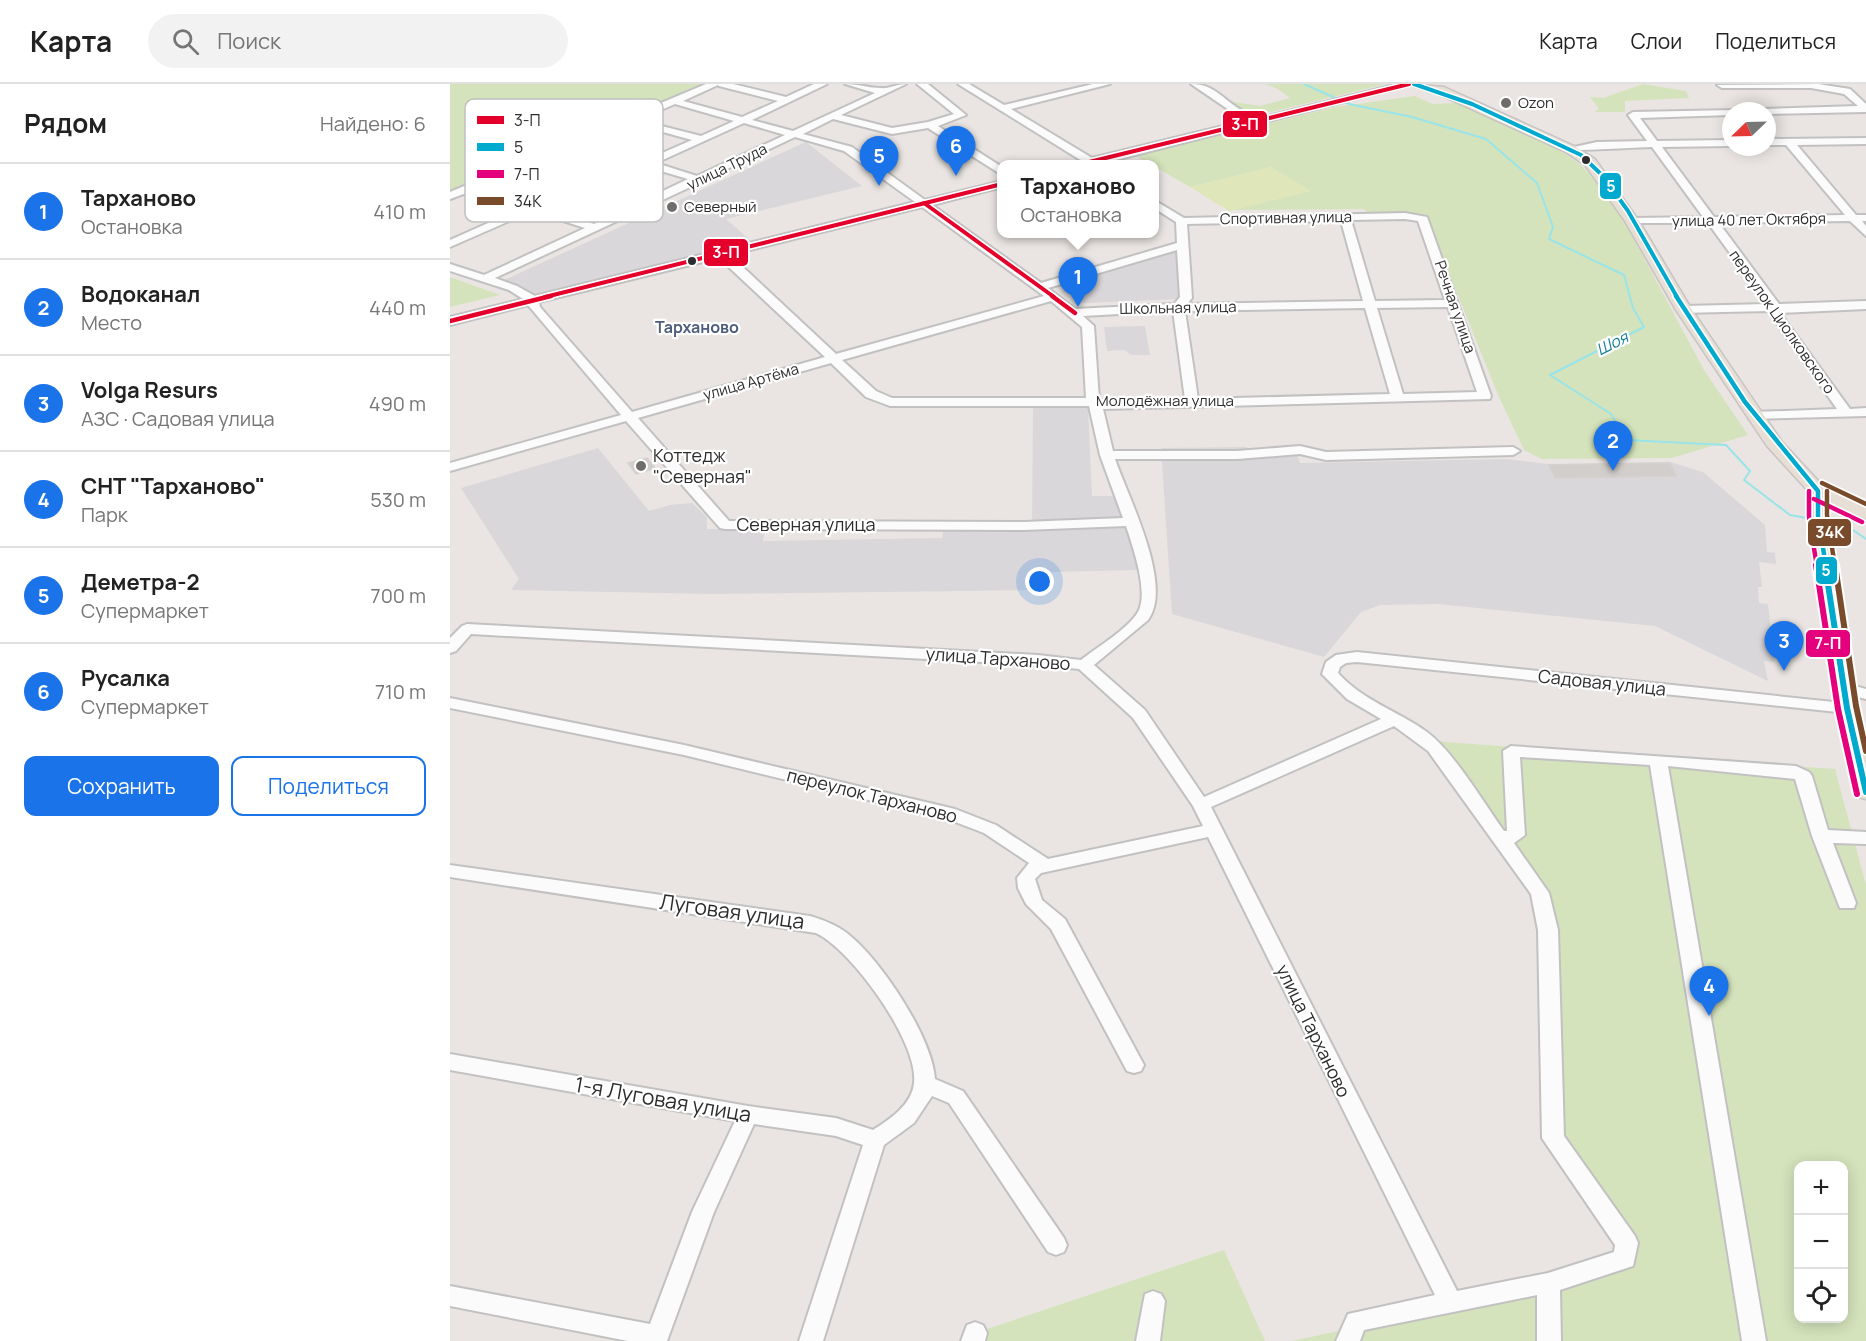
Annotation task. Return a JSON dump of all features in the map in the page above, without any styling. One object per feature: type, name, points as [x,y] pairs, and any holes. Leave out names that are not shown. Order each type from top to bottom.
[{"type":"main road","points":[[1414,84],[1434,87],[1570,148],[1586,158],[1598,171],[1632,221],[1684,310],[1754,416],[1787,459],[1818,491],[1866,514]]},
{"type":"main road","points":[[1818,491],[1819,522],[1845,698],[1866,792]]},
{"type":"street","points":[[660,99],[696,84]]},
{"type":"street","points":[[663,106],[714,84]]},
{"type":"street","points":[[722,84],[787,100]]},
{"type":"street","points":[[663,154],[822,84]]},
{"type":"street","points":[[850,84],[885,92]]},
{"type":"street","name":"улица Труда","points":[[663,198],[901,84]]},
{"type":"street","points":[[832,116],[892,131],[930,125],[954,119],[962,114],[922,84]]},
{"type":"street","points":[[963,84],[1083,160]]},
{"type":"street","points":[[1045,84],[1062,94]]},
{"type":"street","points":[[1002,108],[1105,84]]},
{"type":"street","points":[[1196,84],[1227,102],[1241,114],[1265,120]]},
{"type":"street","points":[[1105,160],[1408,84]]},
{"type":"street","points":[[1722,85],[1810,85],[1828,90],[1847,91],[1866,109]]},
{"type":"street","points":[[674,101],[848,149],[1040,287],[1075,313],[1088,326],[1093,402],[1099,412],[1107,455],[1148,578],[1150,595],[1145,613],[1084,665]]},
{"type":"street","points":[[1776,111],[1866,109]]},
{"type":"street","name":"переулок Циолковского","points":[[1722,112],[1633,115],[1775,307],[1774,313],[1846,412]]},
{"type":"street","points":[[930,125],[997,169]]},
{"type":"street","points":[[663,129],[701,139]]},
{"type":"street","points":[[1776,142],[1865,142]]},
{"type":"street","points":[[1789,142],[1860,218],[1866,233]]},
{"type":"street","points":[[1570,148],[1598,145],[1722,143]]},
{"type":"street","points":[[663,168],[701,180]]},
{"type":"street","points":[[450,187],[465,181]]},
{"type":"street","points":[[450,321],[997,185]]},
{"type":"street","points":[[450,196],[465,190]]},
{"type":"street","points":[[1159,206],[1182,221],[1186,298],[1178,307],[1192,402]]},
{"type":"street","name":"Спортивная улица","points":[[1182,221],[1405,216],[1422,219]]},
{"type":"street","points":[[1345,217],[1397,397]]},
{"type":"street","name":"улица 40 лет Октября","points":[[1632,221],[1860,218]]},
{"type":"street","name":"Речная улица","points":[[1422,219],[1454,303],[1485,396]]},
{"type":"street","points":[[450,244],[499,222]]},
{"type":"street","points":[[578,222],[597,228]]},
{"type":"street","name":"улица Труда","points":[[486,278],[610,222]]},
{"type":"street","points":[[1040,287],[1182,245]]},
{"type":"street","name":"Молодёжная улица","points":[[721,253],[836,358],[871,394],[890,402],[1093,402],[1102,405],[1485,396]]},
{"type":"street","points":[[450,267],[486,278],[533,300]]},
{"type":"street","name":"улица Артёма","points":[[450,467],[1053,297]]},
{"type":"street","name":"Северная улица","points":[[533,300],[534,308],[545,321],[725,525],[1024,525],[1130,522]]},
{"type":"street","name":"Школьная улица","points":[[1075,313],[1178,307],[1454,303]]},
{"type":"street","points":[[1684,310],[1866,305]]},
{"type":"street","points":[[1754,416],[1866,412]]},
{"type":"street","points":[[1107,455],[1237,455],[1300,450],[1326,456],[1513,452]]},
{"type":"street","name":"улица Тарханово","points":[[450,648],[467,629],[1084,665],[1139,714],[1201,806],[1450,1301]]},
{"type":"street","name":"Садовая улица","points":[[1393,720],[1338,683],[1330,674],[1329,669],[1336,661],[1358,657],[1845,698],[1866,694]]},
{"type":"street","name":"переулок Тарханово","points":[[450,703],[684,750],[955,815],[990,829],[1046,866]]},
{"type":"street","points":[[1201,806],[1393,720],[1420,733],[1434,747],[1540,893],[1548,930],[1553,1138],[1627,1244],[1625,1259],[1548,1283],[1356,1321],[1348,1341]]},
{"type":"street","points":[[1498,836],[1511,838],[1516,835],[1510,751],[1658,760],[1796,772],[1803,776],[1821,836],[1846,903]]},
{"type":"street","points":[[1658,760],[1754,1341]]},
{"type":"street","points":[[1134,1065],[1058,924],[1035,904],[1027,888],[1026,878],[1035,868],[1213,830]]},
{"type":"street","points":[[1821,836],[1866,838]]},
{"type":"street","name":"Луговая улица","points":[[450,871],[822,927],[849,946],[904,1020],[925,1065],[926,1084]]},
{"type":"street","name":"1-я Луговая улица","points":[[450,1062],[748,1115],[836,1127],[875,1140]]},
{"type":"street","points":[[811,1341],[875,1140],[900,1125],[917,1103],[926,1084],[956,1097],[1056,1245]]},
{"type":"street","points":[[450,1296],[656,1339],[703,1212],[748,1115]]},
{"type":"street","points":[[1548,1283],[1550,1341]]},
{"type":"street","points":[[1148,1341],[1153,1301]]},
{"type":"shaded area","name":"Северный","points":[[806,142],[862,186],[726,219],[752,242],[536,296],[504,280],[631,222],[663,222],[663,207]]},
{"type":"shaded area","points":[[1178,249],[1182,299],[1085,303],[1059,284]]},
{"type":"shaded area","points":[[1145,326],[1150,355],[1131,355],[1125,350],[1107,351],[1104,327]]},
{"type":"shaded area","points":[[1033,408],[1088,408],[1092,496],[1117,496],[1138,570],[1047,572],[1041,590],[712,594],[511,590],[519,579],[461,488],[598,448],[649,511],[670,505],[692,503],[707,517],[707,529],[765,529],[763,541],[942,538],[944,527],[1032,526]]},
{"type":"shaded area","points":[[1247,447],[1248,456],[1297,454],[1300,463],[1507,459],[1548,464],[1670,462],[1703,472],[1765,525],[1767,552],[1775,553],[1776,564],[1759,562],[1762,587],[1758,587],[1759,603],[1768,604],[1774,662],[1764,661],[1768,681],[1655,626],[1438,604],[1380,605],[1361,612],[1324,657],[1172,614],[1161,448]]},
{"type":"green space","points":[[450,84],[704,84],[663,101],[663,99],[465,99],[465,185],[450,191]]},
{"type":"green space","points":[[1265,84],[1386,84],[1255,116],[1228,101],[1260,106],[1290,98],[1278,89]]},
{"type":"green space","points":[[1643,84],[1686,91],[1689,98],[1625,101],[1625,112],[1594,112],[1599,109],[1590,97],[1603,98]]},
{"type":"green space","points":[[1415,96],[1433,104],[1455,103],[1557,147],[1583,167],[1616,206],[1704,370],[1748,435],[1672,458],[1542,459],[1524,450],[1499,397],[1425,214],[1369,214],[1364,209],[1232,210],[1310,191],[1271,167],[1190,187],[1159,169],[1159,160],[1143,160],[1136,156],[1335,107]]},
{"type":"green space","points":[[1271,167],[1311,191],[1229,211],[1190,187]]},
{"type":"green space","points":[[450,277],[500,295],[450,307]]},
{"type":"green space","points":[[1429,738],[1444,742],[1835,769],[1866,885],[1866,1341],[1292,1341],[1633,1268],[1628,1240],[1556,1138],[1547,894]]},
{"type":"green space","points":[[1224,1250],[1265,1341],[973,1341],[975,1333]]},
{"type":"building","name":"Коттедж \"Северная\"","points":[[647,458],[655,468],[636,474],[628,463]]},
{"type":"building","points":[[1670,463],[1676,476],[1555,478],[1549,465]]},
{"type":"waterway","name":"Шоя","points":[[1304,84],[1349,104],[1412,117],[1486,139],[1537,183],[1553,227],[1549,239],[1624,275],[1633,308],[1644,327],[1550,375],[1611,414],[1627,440],[1726,445],[1750,471],[1744,480],[1790,515],[1812,519]]},
{"type":"waterway","name":"Шоя","points":[[1827,522],[1847,526],[1866,539]]},
{"type":"transit line","name":"3-П","points":[[1097,160],[1409,84]]},
{"type":"transit line","name":"5","points":[[1414,84],[1458,98],[1559,143],[1581,155],[1603,176],[1640,229],[1681,305],[1728,378],[1762,425],[1818,491],[1818,516],[1847,708],[1866,792]]},
{"type":"transit line","name":"3-П","points":[[450,321],[997,185]]},
{"type":"transit line","name":"3-П","points":[[924,203],[1075,313]]},
{"type":"transit line","name":"34К","points":[[1822,483],[1866,504]]},
{"type":"transit line","name":"7-П","points":[[1809,491],[1809,517],[1838,709],[1857,794]]},
{"type":"transit line","name":"34К","points":[[1827,491],[1827,515],[1856,706],[1866,751]]},
{"type":"transit line","name":"7-П","points":[[1814,499],[1862,522]]},
{"type":"place","name":"Ozon","points":[[1506,103]]},
{"type":"place","name":"Русалка","points":[[956,176]]},
{"type":"place","name":"Деметра-2","points":[[879,186]]},
{"type":"place","name":"Северный","points":[[672,207]]},
{"type":"place","name":"Тарханово","points":[[1078,307]]},
{"type":"place","name":"Коттедж \"Северная\"","points":[[641,466]]},
{"type":"place","name":"Водоканал","points":[[1613,471]]},
{"type":"place","name":"Volga Resurs","points":[[1784,671]]},
{"type":"place","name":"СНТ \"Тарханово\"","points":[[1709,1016]]},
{"type":"district","name":"Тарханово","points":[[697,327]]}]
